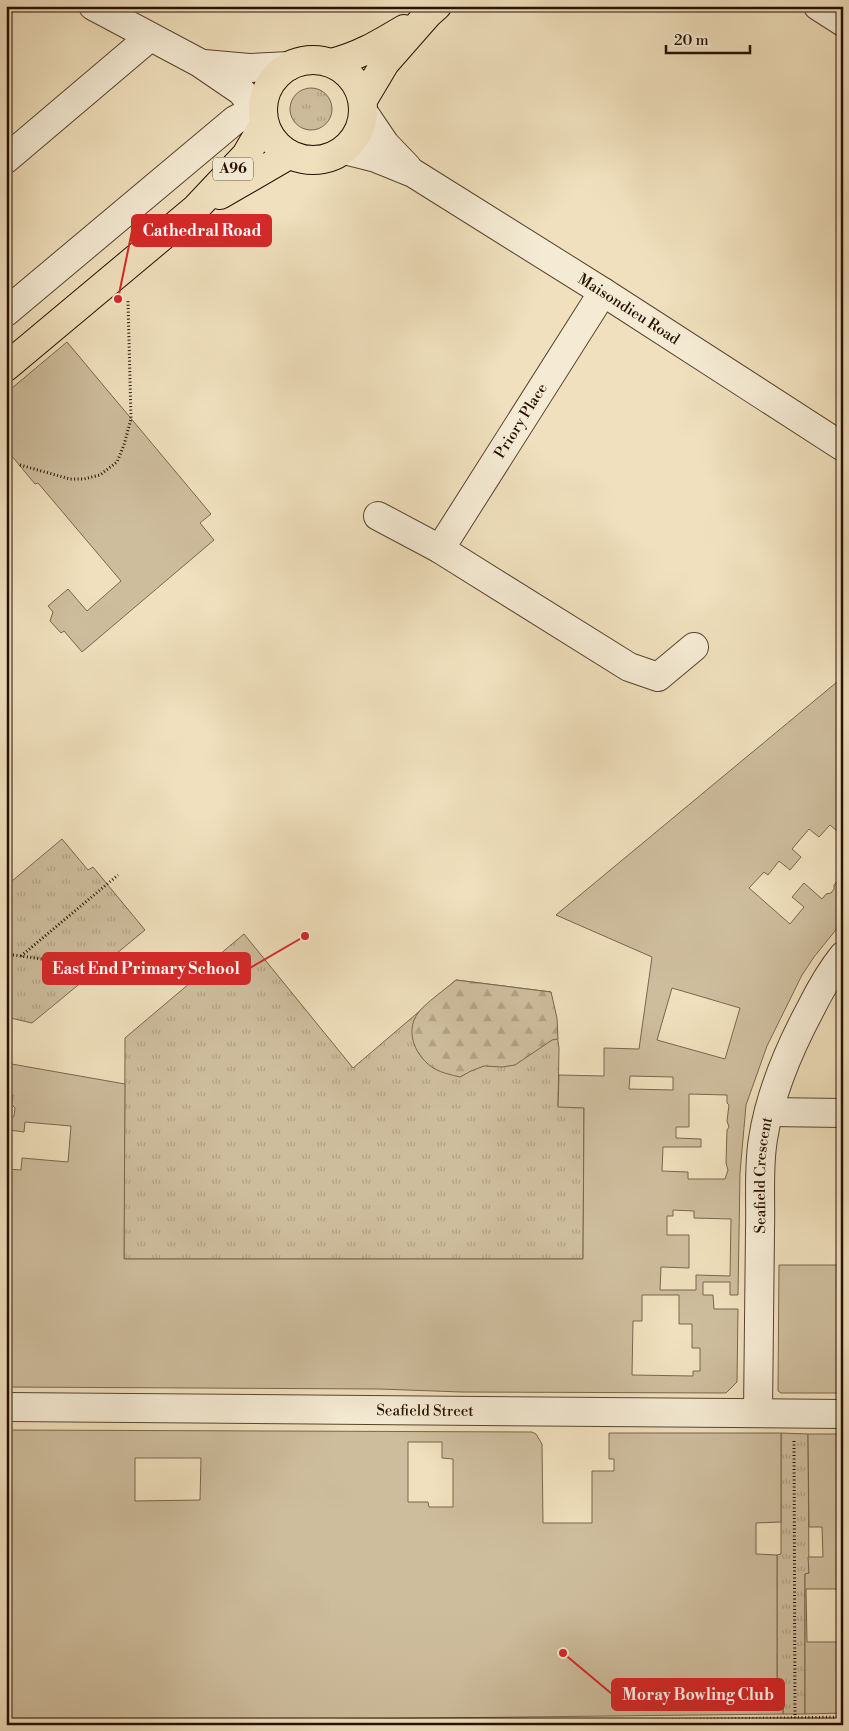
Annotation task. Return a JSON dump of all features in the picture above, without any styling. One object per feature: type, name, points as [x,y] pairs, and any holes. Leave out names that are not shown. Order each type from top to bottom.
[{"type":"highway","points":[[331,63],[350,58],[372,48],[433,10]]},
{"type":"highway","points":[[261,117],[270,137],[278,147],[289,155],[303,160],[317,161],[331,157],[344,150],[356,138],[360,130],[363,106],[385,63],[433,10]]},
{"type":"highway","points":[[288,66],[309,60],[331,63],[345,71],[356,84],[363,106]]},
{"type":"highway","name":"A96","points":[[6,367],[194,209],[246,155],[261,117],[266,93],[279,73],[288,66]]},
{"type":"highway","name":"A96","points":[[194,209],[289,155]]},
{"type":"street","points":[[94,6],[200,64],[241,91],[261,117]]},
{"type":"street","points":[[818,6],[843,22]]},
{"type":"street","points":[[6,159],[150,37]]},
{"type":"street","points":[[200,64],[248,68],[288,66]]},
{"type":"street","points":[[363,106],[385,144],[414,173]]},
{"type":"street","points":[[6,312],[235,120],[261,117]]},
{"type":"street","points":[[344,150],[376,158],[414,173]]},
{"type":"street","name":"Maisondieu Road","points":[[414,173],[843,447]]},
{"type":"street","name":"Priory Place","points":[[440,549],[603,292]]},
{"type":"street","points":[[378,516],[440,549],[629,667],[658,677],[694,647]]},
{"type":"street","name":"Seafield Crescent","points":[[758,1413],[762,1147],[768,1112],[796,1036],[825,982],[843,956]]},
{"type":"street","points":[[768,1112],[843,1113]]},
{"type":"street","name":"Seafield Street","points":[[6,1407],[843,1414]]},
{"type":"path","points":[[20,465],[70,478],[84,479],[100,475],[117,462],[124,445],[130,419],[128,291]]},
{"type":"path","points":[[21,956],[118,874]]},
{"type":"path","points":[[6,954],[100,967]]},
{"type":"path","points":[[794,1413],[795,1718]]},
{"type":"path","points":[[357,1725],[843,1717]]},
{"type":"green space","points":[[311,88],[326,94],[332,109],[326,124],[311,130],[296,124],[290,109],[296,94]]},
{"type":"green space","points":[[67,342],[211,514],[200,523],[214,540],[82,652],[64,631],[61,633],[50,621],[53,612],[48,606],[68,589],[87,611],[121,581],[38,483],[35,484],[6,449],[6,393]]},
{"type":"green space","points":[[843,677],[843,836],[830,825],[819,837],[809,829],[792,849],[801,857],[790,870],[779,861],[768,875],[764,872],[749,888],[790,924],[804,907],[792,897],[804,883],[822,899],[826,894],[831,893],[834,885],[843,875],[843,921],[802,975],[767,1046],[746,1105],[740,1173],[738,1295],[730,1295],[730,1282],[703,1282],[703,1295],[713,1295],[714,1309],[738,1309],[737,1382],[726,1393],[6,1387],[6,1169],[21,1170],[22,1158],[68,1162],[71,1126],[25,1122],[24,1132],[9,1130],[15,1108],[12,1105],[13,1095],[6,1094],[6,1063],[125,1084],[124,1259],[583,1259],[584,1108],[558,1107],[559,1075],[604,1076],[604,1048],[639,1049],[652,957],[556,915]],"holes":[[[672,988],[740,1008],[725,1059],[657,1040]],[[630,1076],[673,1077],[673,1090],[629,1089]],[[689,1094],[727,1095],[727,1103],[729,1105],[727,1121],[729,1127],[727,1130],[726,1163],[728,1170],[725,1179],[688,1179],[688,1172],[662,1171],[663,1147],[701,1147],[701,1139],[676,1138],[676,1127],[689,1127]],[[673,1210],[694,1211],[694,1218],[731,1219],[730,1276],[696,1275],[696,1290],[660,1290],[661,1267],[689,1268],[689,1235],[667,1235],[667,1216],[673,1216]],[[642,1295],[679,1295],[679,1324],[692,1324],[692,1348],[700,1348],[700,1371],[693,1371],[693,1376],[632,1375],[633,1321],[642,1321]]]},
{"type":"green space","points":[[62,839],[88,870],[93,867],[145,930],[32,1023],[6,1017],[6,886]]},
{"type":"green space","points":[[244,934],[353,1068],[456,980],[551,992],[559,1048],[558,1106],[584,1107],[583,1259],[124,1259],[125,1038],[203,972],[201,970]]},
{"type":"green space","points":[[456,980],[551,992],[557,1018],[558,1039],[552,1040],[515,1065],[502,1067],[484,1066],[460,1077],[435,1069],[422,1058],[414,1044],[412,1028],[414,1020],[421,1009]]},
{"type":"green space","points":[[779,1265],[843,1265],[843,1393],[781,1393],[778,1391]]},
{"type":"green space","points":[[6,1430],[532,1432],[536,1434],[542,1444],[543,1523],[592,1523],[592,1471],[614,1471],[614,1459],[609,1459],[609,1433],[781,1433],[781,1522],[756,1523],[756,1554],[777,1555],[777,1699],[783,1699],[783,1714],[349,1719],[152,1725],[6,1725]],"holes":[[[408,1442],[442,1442],[442,1458],[453,1459],[453,1507],[429,1507],[428,1502],[408,1502]],[[135,1458],[201,1458],[200,1500],[135,1501]]]},
{"type":"green space","points":[[781,1433],[808,1434],[809,1573],[805,1574],[805,1714],[783,1714],[783,1699],[777,1699],[777,1555],[781,1554]]},
{"type":"green space","points":[[808,1434],[843,1434],[843,1589],[806,1589],[807,1642],[843,1642],[843,1713],[805,1714],[805,1574],[809,1573],[808,1557],[823,1557],[822,1527],[809,1527]]},
{"type":"place","name":"Cathedral Road","points":[[118,299]]},
{"type":"place","name":"East End Primary School","points":[[305,936]]},
{"type":"place","name":"Moray Bowling Club","points":[[563,1653]]}]
